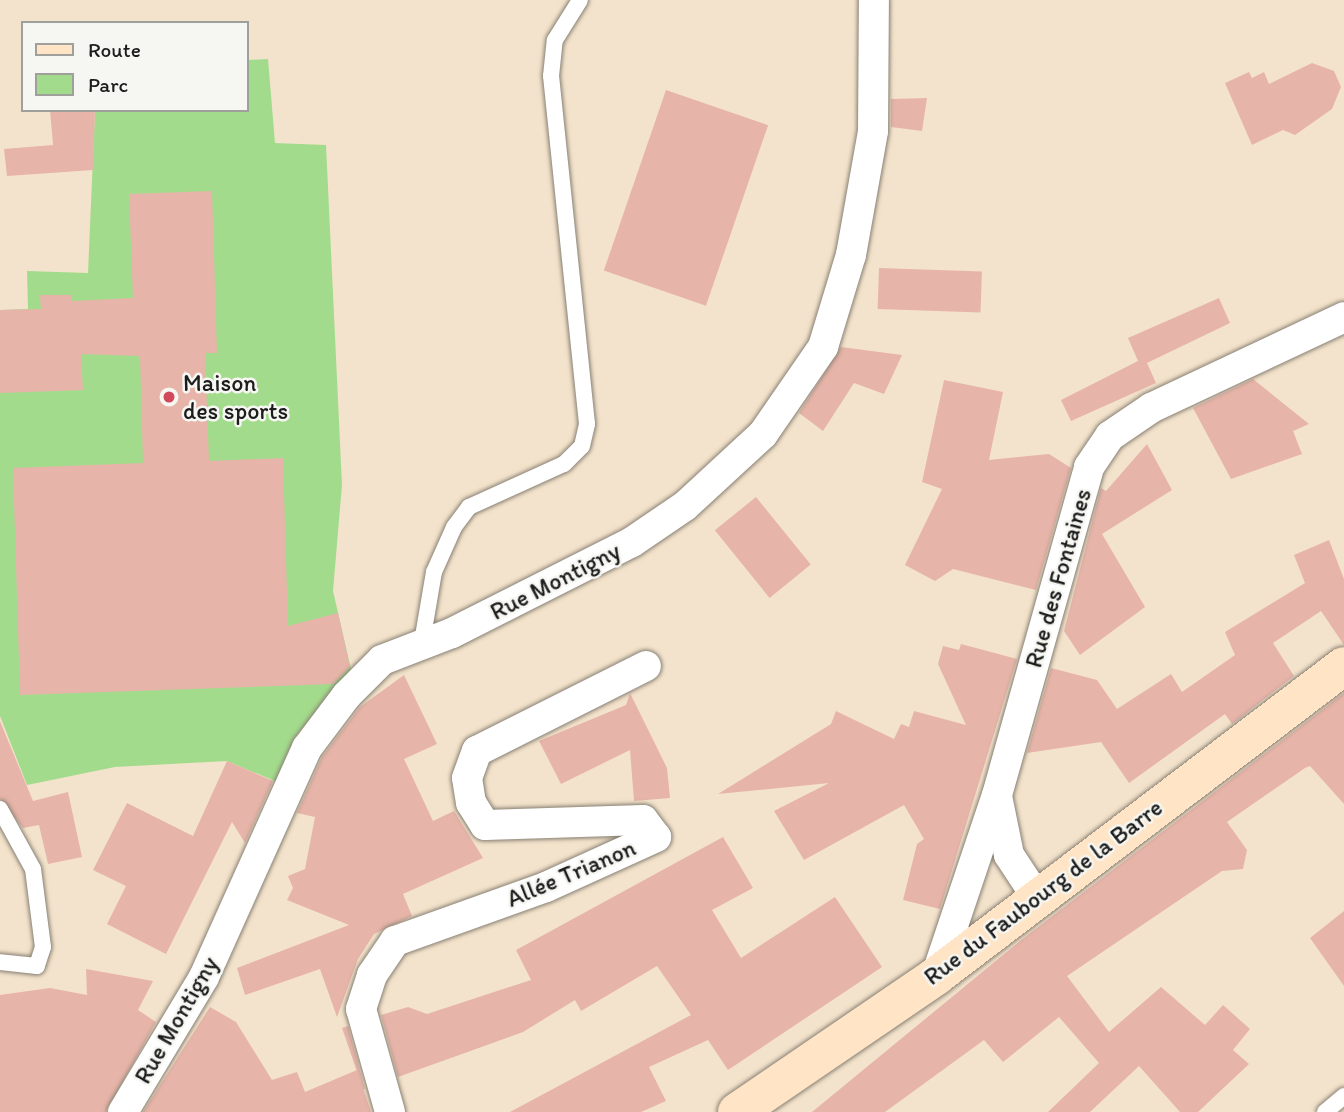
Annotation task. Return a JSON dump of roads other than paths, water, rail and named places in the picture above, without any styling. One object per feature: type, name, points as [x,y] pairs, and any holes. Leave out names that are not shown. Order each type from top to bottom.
[{"type":"main road","name":"Rue du Faubourg de la Barre","points":[[737,1112],[936,976],[1036,896],[1344,666]]},
{"type":"street","name":"Rue Montigny","points":[[123,1112],[204,978],[307,748],[382,660],[632,542],[685,506],[763,434],[823,347],[851,255],[873,131],[874,0]]},
{"type":"street","name":"Rue des Fontaines","points":[[936,976],[997,795],[1089,467],[1110,436],[1151,408],[1344,317]]},
{"type":"street","name":"Allée Trianon","points":[[390,1112],[361,1009],[372,975],[395,941],[546,887],[656,837],[643,820],[485,825],[471,803],[467,778],[477,751],[646,666]]},
{"type":"street","points":[[997,795],[1009,855],[1036,896]]},
{"type":"lane","points":[[422,642],[434,572],[454,527],[469,507],[564,464],[582,446],[587,424],[551,76],[555,40],[580,0]]},
{"type":"lane","points":[[0,809],[33,869],[43,947],[37,966],[0,962]]},
{"type":"lane","points":[[1325,1112],[1344,1096]]},
{"type":"place","name":"Maison des sports","points":[[169,397]]}]
